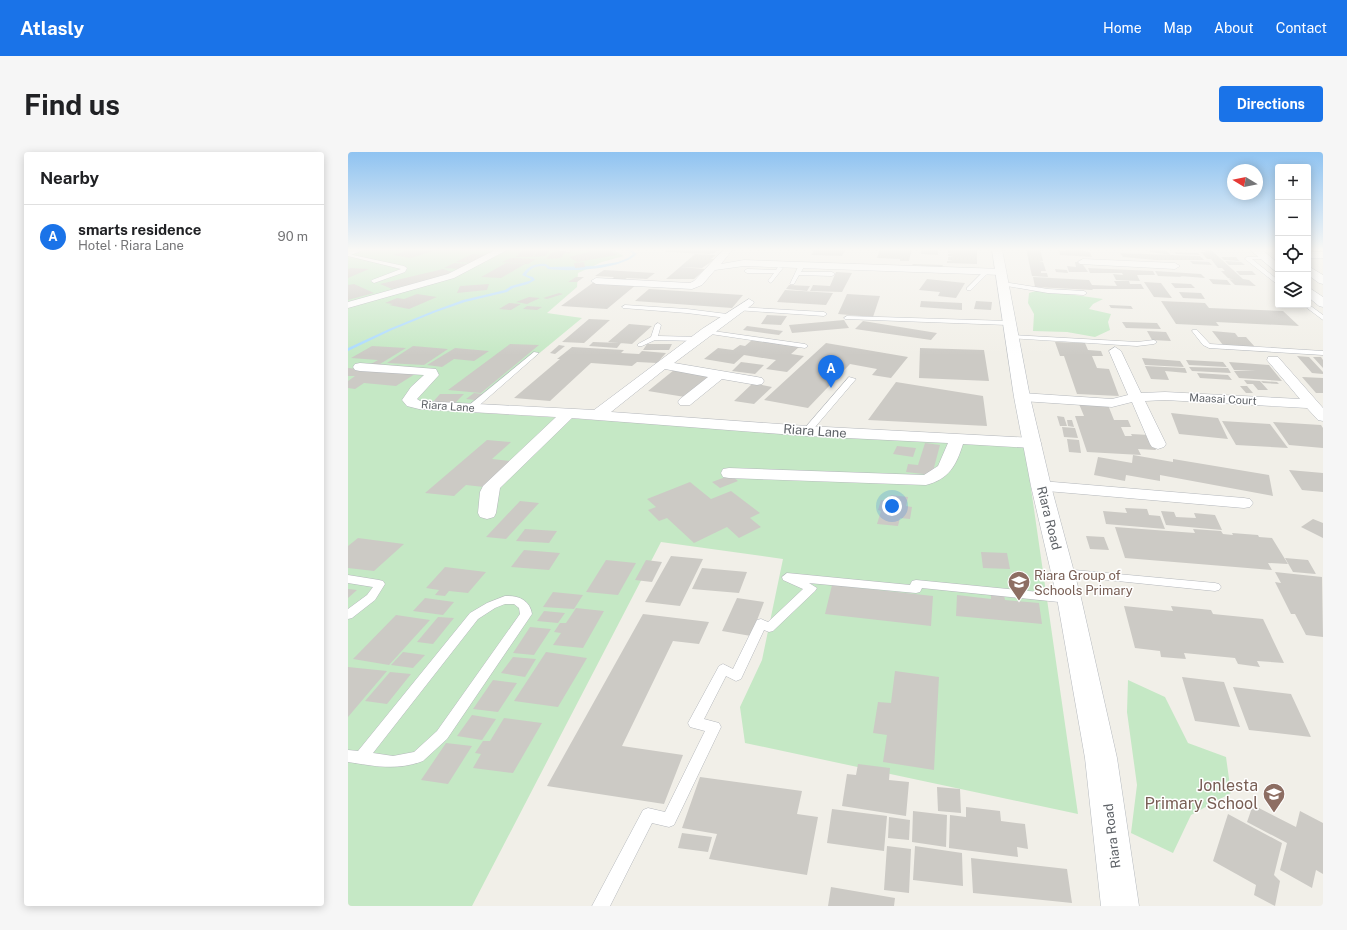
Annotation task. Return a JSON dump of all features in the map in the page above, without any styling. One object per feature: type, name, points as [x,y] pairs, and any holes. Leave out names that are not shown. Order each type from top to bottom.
[{"type":"street","points":[[348,305],[422,284]]},
{"type":"street","points":[[657,284],[692,286],[695,284]]},
{"type":"street","name":"Riara Road","points":[[1000,284],[1022,397],[1034,443],[1041,486],[1069,598],[1106,787],[1120,906]]},
{"type":"street","points":[[1311,293],[1323,303]]},
{"type":"street","points":[[597,415],[702,335],[749,302]]},
{"type":"street","points":[[1115,351],[1158,444]]},
{"type":"street","points":[[1273,360],[1323,418]]},
{"type":"street","points":[[663,365],[756,380]]},
{"type":"street","name":"Riara Lane","points":[[360,367],[431,372],[432,375],[416,390],[410,400],[412,403],[807,431],[1034,443]]},
{"type":"street","points":[[686,402],[720,374]]},
{"type":"street","name":"Maasai Court","points":[[1022,397],[1112,403],[1136,397],[1165,396],[1311,404]]},
{"type":"street","points":[[486,512],[489,492],[492,486],[569,413]]},
{"type":"street","points":[[728,473],[926,480],[937,477],[945,471],[957,439]]},
{"type":"street","points":[[1041,486],[1244,502]]},
{"type":"lane","points":[[969,289],[976,284]]},
{"type":"lane","points":[[1032,284],[1048,291],[1084,293]]},
{"type":"lane","points":[[625,307],[733,313],[824,314]]},
{"type":"lane","points":[[1310,308],[1323,318]]},
{"type":"lane","points":[[847,318],[1010,330],[1137,344],[1154,342]]},
{"type":"lane","points":[[654,338],[658,325]]},
{"type":"lane","points":[[1195,331],[1205,344],[1209,346],[1323,353]]},
{"type":"lane","points":[[640,345],[654,338],[702,335],[805,346]]},
{"type":"lane","points":[[471,408],[536,353]]},
{"type":"lane","points":[[807,431],[852,379]]},
{"type":"lane","points":[[1063,573],[1216,587]]},
{"type":"lane","points":[[601,906],[648,814],[669,820],[714,727],[695,723],[723,669],[736,676],[761,623],[769,628],[811,588],[787,576],[916,589],[916,584],[1059,598]]},
{"type":"lane","points":[[348,579],[378,584],[378,588],[348,615]]},
{"type":"lane","points":[[502,601],[517,601],[523,605],[526,614],[442,735],[418,756],[393,762],[355,757],[474,616],[486,607],[502,601]]},
{"type":"green space","points":[[348,284],[577,284],[577,287],[547,313],[582,318],[468,412],[1025,447],[1078,814],[745,743],[740,707],[762,660],[783,559],[661,542],[472,906],[348,906]]},
{"type":"green space","points":[[1039,290],[1103,299],[1093,304],[1089,309],[1111,314],[1108,322],[1110,330],[1095,337],[1067,332],[1033,331],[1034,314],[1028,303],[1029,293]]},
{"type":"green space","points":[[1128,680],[1165,697],[1188,743],[1226,757],[1231,793],[1191,815],[1173,853],[1131,833],[1137,785],[1127,712]]},
{"type":"building","points":[[354,284],[374,293],[348,300],[348,285]]},
{"type":"building","points":[[380,284],[411,284],[392,289]]},
{"type":"building","points":[[489,284],[487,290],[457,293],[460,286]]},
{"type":"building","points":[[591,284],[637,284],[607,309],[561,306]]},
{"type":"building","points":[[831,284],[846,284],[842,292],[810,291],[813,285],[830,286]]},
{"type":"building","points":[[923,284],[964,284],[956,298],[938,296],[940,292],[919,290]]},
{"type":"building","points":[[1034,284],[1092,284],[1117,286],[1116,284],[1141,284],[1144,289],[1092,289],[1093,290],[1035,287]]},
{"type":"building","points":[[1145,284],[1162,284],[1172,298],[1154,297]]},
{"type":"building","points":[[1172,284],[1191,284],[1195,288],[1175,288]]},
{"type":"building","points":[[1254,284],[1256,286],[1235,285]]},
{"type":"building","points":[[789,285],[810,286],[807,291],[786,289]]},
{"type":"building","points":[[649,289],[743,295],[732,308],[635,301]]},
{"type":"building","points":[[785,290],[833,293],[826,305],[777,302]]},
{"type":"building","points":[[1179,292],[1201,293],[1205,299],[1183,298]]},
{"type":"building","points":[[559,293],[563,294],[547,299],[543,298]]},
{"type":"building","points":[[417,294],[437,297],[409,309],[385,303],[397,298],[404,299]]},
{"type":"building","points":[[847,294],[880,296],[873,317],[838,314]]},
{"type":"building","points":[[529,297],[540,298],[527,304],[516,302]]},
{"type":"building","points":[[921,301],[962,303],[962,310],[920,307]]},
{"type":"building","points":[[976,301],[992,302],[991,310],[974,309]]},
{"type":"building","points":[[1161,301],[1205,303],[1209,308],[1283,311],[1299,326],[1216,322],[1219,326],[1176,324]]},
{"type":"building","points":[[509,303],[521,304],[511,310],[499,309]]},
{"type":"building","points":[[1109,305],[1131,306],[1133,309],[1111,308]]},
{"type":"building","points":[[527,306],[542,307],[537,310],[523,309]]},
{"type":"building","points":[[767,315],[787,316],[781,325],[761,324]]},
{"type":"building","points":[[589,319],[610,320],[584,343],[562,342]]},
{"type":"building","points":[[844,320],[849,328],[792,333],[789,325]]},
{"type":"building","points":[[863,321],[937,333],[931,340],[855,329]]},
{"type":"building","points":[[1122,322],[1157,323],[1161,329],[1126,328]]},
{"type":"building","points":[[629,324],[652,326],[632,344],[608,342]]},
{"type":"building","points":[[747,326],[783,331],[779,335],[743,330]]},
{"type":"building","points":[[1147,331],[1166,332],[1171,341],[1152,340]]},
{"type":"building","points":[[1212,331],[1235,333],[1238,337],[1246,337],[1255,347],[1223,345]]},
{"type":"building","points":[[752,340],[799,347],[791,354],[804,356],[787,372],[766,369],[776,360],[744,355],[734,364],[704,359],[718,348],[733,350],[740,345],[745,346]]},
{"type":"building","points":[[593,342],[621,343],[617,348],[589,346]]},
{"type":"building","points":[[1055,342],[1085,343],[1088,350],[1101,351],[1103,356],[1092,356],[1097,368],[1109,369],[1119,396],[1077,394],[1064,356],[1060,356]]},
{"type":"building","points":[[826,343],[908,357],[891,378],[872,375],[877,369],[850,364],[808,408],[764,400]]},
{"type":"building","points":[[510,344],[539,345],[481,393],[448,390]]},
{"type":"building","points":[[647,344],[672,344],[669,350],[643,350]]},
{"type":"building","points":[[559,345],[565,346],[555,354],[550,353]]},
{"type":"building","points":[[372,346],[406,348],[380,364],[371,364],[378,360],[351,358]]},
{"type":"building","points":[[413,346],[448,349],[424,365],[387,363]]},
{"type":"building","points":[[572,347],[624,350],[621,353],[639,354],[642,351],[666,353],[657,363],[637,362],[632,366],[591,363],[550,401],[514,398]]},
{"type":"building","points":[[455,348],[489,351],[474,361],[454,359],[442,367],[427,365]]},
{"type":"building","points":[[920,348],[984,350],[989,381],[919,378]]},
{"type":"building","points":[[1297,356],[1309,357],[1323,372],[1323,374],[1312,373]]},
{"type":"building","points":[[1313,357],[1321,357],[1323,360],[1323,368]]},
{"type":"building","points":[[1142,358],[1180,361],[1184,367],[1145,365]]},
{"type":"building","points":[[1186,360],[1223,362],[1227,367],[1189,365]]},
{"type":"building","points":[[741,362],[764,365],[755,374],[732,371]]},
{"type":"building","points":[[1229,362],[1269,365],[1282,381],[1239,378],[1234,371],[1256,371],[1234,370]]},
{"type":"building","points":[[1145,366],[1185,368],[1187,373],[1165,371],[1169,380],[1151,379]]},
{"type":"building","points":[[1189,367],[1228,368],[1231,373],[1192,371]]},
{"type":"building","points":[[348,368],[415,374],[396,386],[364,383],[355,389],[348,388],[348,381],[355,376],[348,376]]},
{"type":"building","points":[[674,370],[709,376],[685,397],[648,391]]},
{"type":"building","points":[[1197,373],[1228,375],[1232,380],[1200,378]]},
{"type":"building","points":[[1302,377],[1323,378],[1323,393],[1316,393]]},
{"type":"building","points":[[1244,380],[1260,381],[1268,390],[1258,390],[1253,384],[1247,384]]},
{"type":"building","points":[[1261,381],[1277,382],[1279,384],[1263,383]]},
{"type":"building","points":[[896,382],[983,396],[987,426],[868,420]]},
{"type":"building","points":[[753,383],[772,387],[754,404],[734,401]]},
{"type":"building","points":[[1240,386],[1247,386],[1253,393],[1246,393]]},
{"type":"building","points":[[474,393],[484,394],[475,400],[466,399]]},
{"type":"building","points":[[440,394],[464,394],[455,403],[431,404]]},
{"type":"building","points":[[1079,404],[1108,405],[1114,420],[1128,420],[1131,427],[1121,427],[1125,436],[1132,436],[1131,434],[1149,435],[1156,450],[1138,449],[1141,455],[1087,452],[1075,416],[1084,416]]},
{"type":"building","points":[[1171,413],[1218,418],[1228,439],[1179,434]]},
{"type":"building","points":[[1057,416],[1064,417],[1067,426],[1060,426]]},
{"type":"building","points":[[1067,420],[1072,420],[1074,427],[1068,426]]},
{"type":"building","points":[[1222,421],[1270,424],[1288,448],[1236,445]]},
{"type":"building","points":[[1273,422],[1321,425],[1323,428],[1323,448],[1289,445]]},
{"type":"building","points":[[1062,427],[1075,428],[1078,438],[1064,437]]},
{"type":"building","points":[[1067,439],[1079,440],[1081,453],[1069,452]]},
{"type":"building","points":[[487,440],[511,442],[492,459],[511,461],[484,487],[466,485],[454,496],[425,493]]},
{"type":"building","points":[[925,443],[940,445],[932,475],[906,472],[908,464],[918,465]]},
{"type":"building","points":[[897,446],[916,448],[913,457],[893,454]]},
{"type":"building","points":[[1133,455],[1173,462],[1173,459],[1269,475],[1273,496],[1160,475],[1160,481],[1126,475],[1125,481],[1094,475],[1098,457],[1132,463]]},
{"type":"building","points":[[1289,470],[1323,473],[1323,492],[1302,490]]},
{"type":"building","points":[[731,475],[738,481],[720,488],[712,482]]},
{"type":"building","points":[[690,482],[711,499],[731,491],[760,513],[750,518],[761,527],[739,538],[727,527],[694,543],[667,518],[659,521],[648,510],[656,507],[647,499]]},
{"type":"building","points":[[891,495],[908,497],[906,506],[912,507],[910,519],[900,518],[898,526],[877,524],[881,511],[878,510],[881,500],[889,501]]},
{"type":"building","points":[[520,501],[539,503],[506,539],[486,537]]},
{"type":"building","points":[[1125,508],[1147,509],[1149,515],[1160,516],[1165,529],[1106,524],[1103,511],[1127,513]]},
{"type":"building","points":[[1161,511],[1174,512],[1176,517],[1196,518],[1194,513],[1215,515],[1222,530],[1166,525]]},
{"type":"building","points":[[1313,519],[1323,523],[1323,538],[1301,527]]},
{"type":"building","points":[[1115,527],[1195,533],[1193,529],[1221,531],[1223,534],[1233,535],[1232,533],[1258,535],[1259,537],[1272,538],[1288,564],[1268,563],[1272,570],[1125,558]]},
{"type":"building","points":[[525,529],[557,531],[549,543],[516,541]]},
{"type":"building","points":[[1086,536],[1104,537],[1109,550],[1090,549]]},
{"type":"building","points":[[358,538],[404,544],[374,571],[348,568],[348,546]]},
{"type":"building","points":[[524,550],[560,553],[549,570],[511,567]]},
{"type":"building","points":[[981,552],[1007,553],[1010,569],[983,568]]},
{"type":"building","points":[[671,556],[703,559],[680,606],[645,602]]},
{"type":"building","points":[[1285,558],[1308,560],[1316,574],[1293,572]]},
{"type":"building","points":[[606,560],[636,563],[618,595],[586,592]]},
{"type":"building","points":[[646,560],[662,562],[652,582],[635,580]]},
{"type":"building","points":[[445,567],[486,572],[468,593],[449,591],[445,596],[435,595],[439,590],[426,588]]},
{"type":"building","points":[[702,568],[747,572],[739,593],[692,589]]},
{"type":"building","points":[[1275,572],[1322,577],[1323,637],[1306,635],[1295,614],[1291,614],[1275,582],[1281,583]]},
{"type":"building","points":[[832,585],[933,596],[931,626],[825,614]]},
{"type":"building","points":[[348,589],[357,590],[348,598]]},
{"type":"building","points":[[553,592],[583,595],[574,609],[543,607]]},
{"type":"building","points":[[991,594],[1004,595],[1005,600],[1039,603],[1042,624],[956,616],[957,595],[991,599]]},
{"type":"building","points":[[425,598],[454,602],[443,615],[413,611]]},
{"type":"building","points":[[737,598],[764,602],[751,636],[722,631]]},
{"type":"building","points":[[1124,606],[1173,611],[1171,606],[1211,610],[1213,614],[1263,619],[1284,663],[1257,661],[1260,667],[1238,664],[1235,658],[1184,653],[1186,659],[1161,657],[1160,651],[1135,648]]},
{"type":"building","points":[[576,608],[604,611],[583,648],[553,645],[561,633],[554,632],[560,623],[566,623]]},
{"type":"building","points":[[544,611],[565,613],[558,623],[537,621]]},
{"type":"building","points":[[643,614],[709,622],[699,644],[673,641],[622,746],[683,755],[664,804],[547,786]]},
{"type":"building","points":[[396,615],[430,620],[389,665],[353,659]]},
{"type":"building","points":[[438,617],[454,618],[433,644],[417,642]]},
{"type":"building","points":[[530,627],[551,629],[534,655],[513,653]]},
{"type":"building","points":[[403,652],[425,655],[413,668],[391,665]]},
{"type":"building","points":[[546,652],[587,658],[558,707],[514,701]]},
{"type":"building","points":[[513,657],[536,659],[525,677],[501,673]]},
{"type":"building","points":[[348,667],[387,671],[348,717]]},
{"type":"building","points":[[895,671],[939,677],[934,770],[883,762],[887,735],[873,733],[878,702],[891,703]]},
{"type":"building","points":[[390,672],[411,674],[387,704],[365,701]]},
{"type":"building","points":[[1182,677],[1224,682],[1240,727],[1195,721]]},
{"type":"building","points":[[493,680],[517,683],[498,712],[473,709]]},
{"type":"building","points":[[1233,687],[1291,694],[1311,737],[1249,730]]},
{"type":"building","points":[[472,715],[496,719],[482,740],[457,736]]},
{"type":"building","points":[[504,718],[542,723],[513,773],[473,768],[481,754],[475,753],[483,741],[490,741]]},
{"type":"building","points":[[446,743],[472,746],[448,784],[421,780]]},
{"type":"building","points":[[858,764],[890,768],[889,780],[909,782],[906,816],[842,806],[847,774],[856,775]]},
{"type":"building","points":[[700,777],[802,791],[797,814],[818,817],[807,875],[709,859],[717,834],[682,828]]},
{"type":"building","points":[[937,787],[960,789],[961,813],[938,811]]},
{"type":"building","points":[[1253,805],[1296,827],[1300,811],[1323,823],[1323,874],[1316,870],[1312,888],[1280,870],[1287,843],[1247,822]]},
{"type":"building","points":[[966,807],[1000,811],[1001,821],[1025,824],[1028,849],[1017,847],[1018,857],[949,848],[950,815],[966,817]]},
{"type":"building","points":[[832,809],[887,816],[884,851],[827,843]]},
{"type":"building","points":[[913,811],[947,815],[946,847],[912,842]]},
{"type":"building","points":[[1228,814],[1282,843],[1274,875],[1280,881],[1275,906],[1254,895],[1256,885],[1213,861]]},
{"type":"building","points":[[889,817],[910,820],[909,840],[888,838]]},
{"type":"building","points":[[682,833],[712,837],[708,852],[678,848]]},
{"type":"building","points":[[887,846],[911,849],[909,893],[884,890]]},
{"type":"building","points":[[915,846],[962,853],[963,886],[913,880]]},
{"type":"building","points":[[971,858],[1067,869],[1072,903],[973,893]]},
{"type":"building","points":[[831,887],[895,898],[894,906],[828,906]]},
{"type":"waterway","points":[[348,350],[435,311],[464,301],[506,291],[509,288],[522,284]]},
{"type":"place","name":"smarts residence","points":[[831,388]]},
{"type":"place","name":"Riara Group of Schools Primary","points":[[1019,602]]},
{"type":"place","name":"Jonlesta Primary School","points":[[1274,814]]}]
